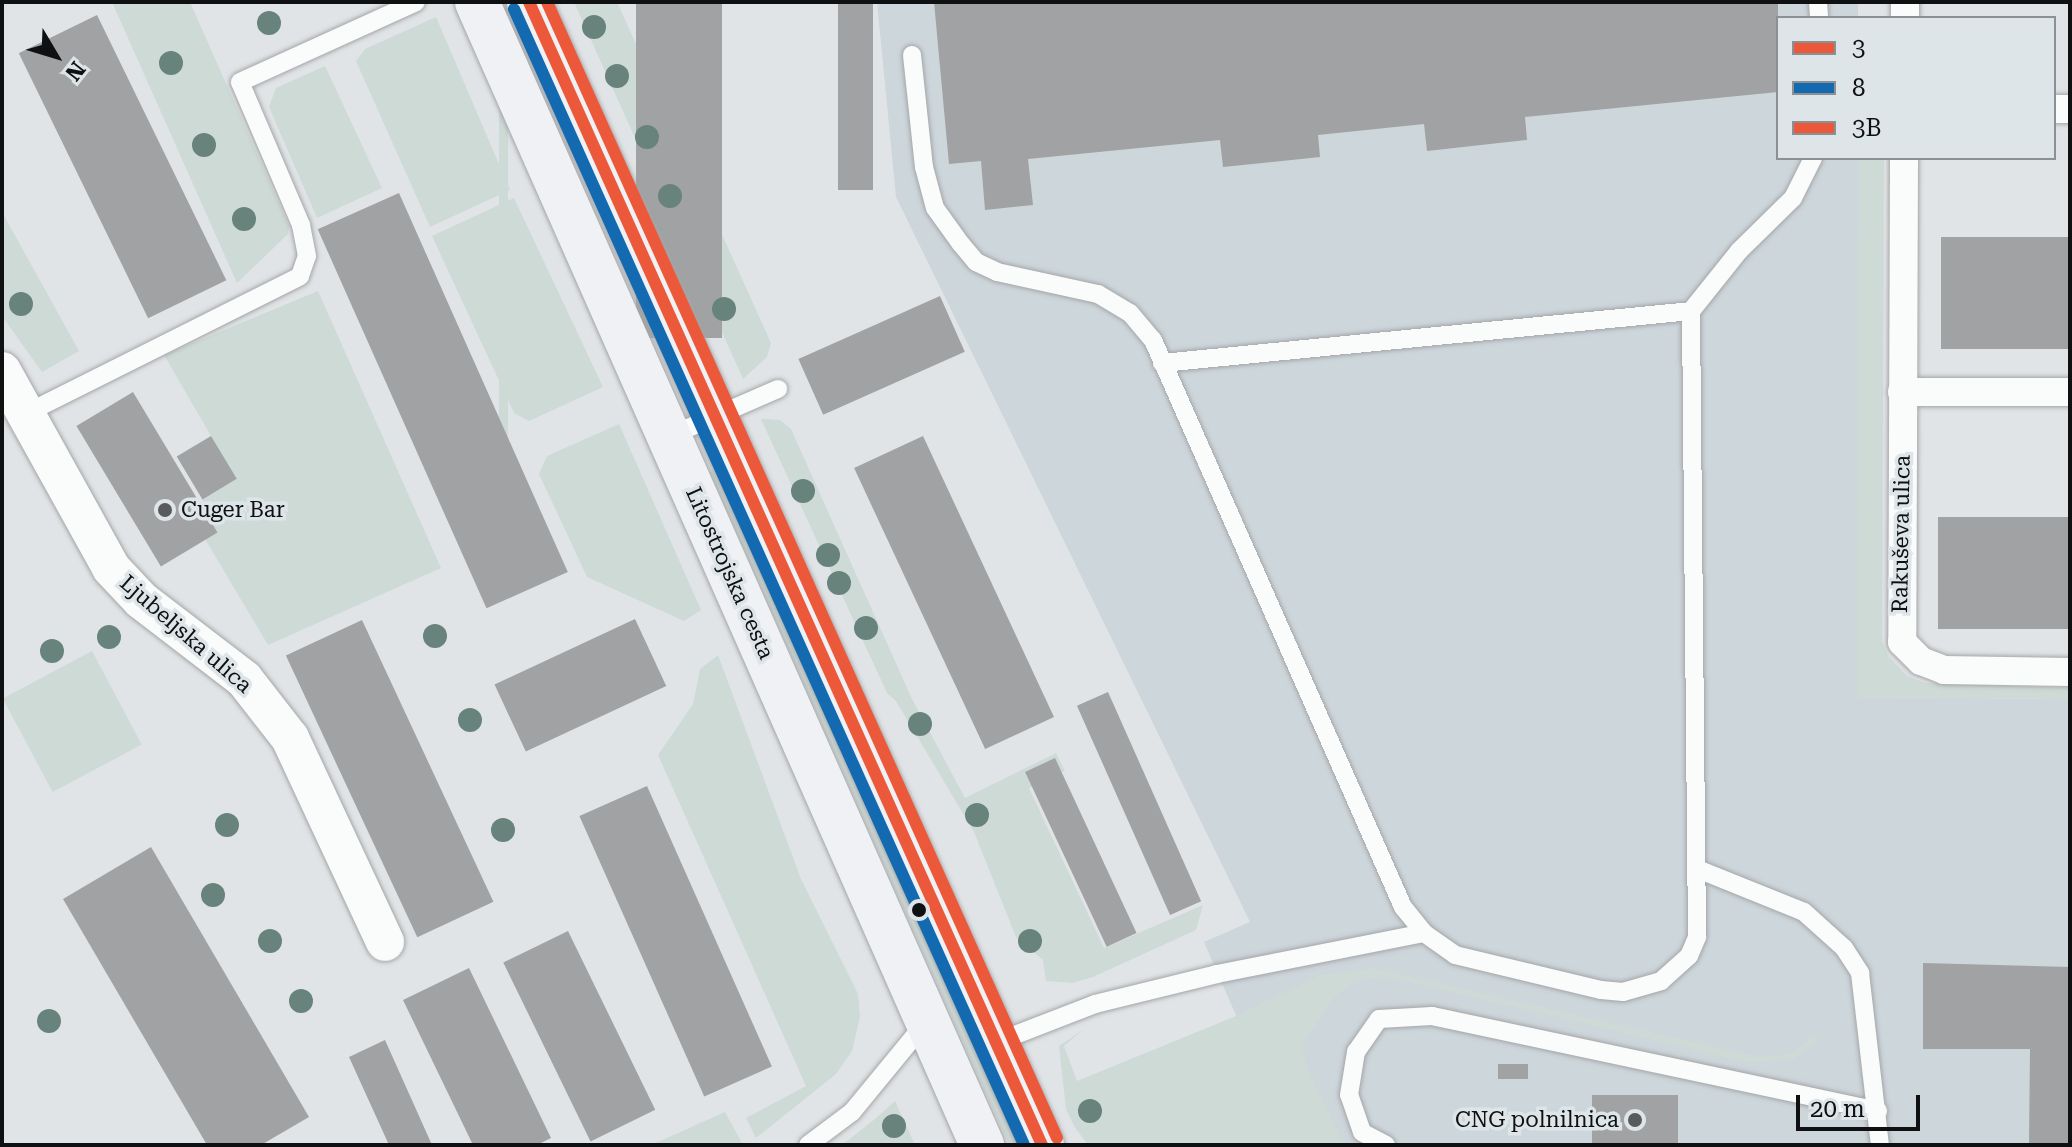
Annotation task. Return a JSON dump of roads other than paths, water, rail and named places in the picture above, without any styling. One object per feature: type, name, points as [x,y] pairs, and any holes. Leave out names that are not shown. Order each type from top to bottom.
[{"type":"main road","name":"Litostrojska cesta","points":[[477,2],[925,1023],[982,1145]]},
{"type":"main road","points":[[529,2],[1042,1145]]},
{"type":"street","name":"Rakuševa ulica","points":[[1904,160],[1902,642],[1921,661],[1944,670],[2070,672]]},
{"type":"street","name":"Ljubeljska ulica","points":[[2,371],[29,412],[111,568],[141,600],[244,679],[290,738],[385,942]]},
{"type":"street","points":[[1902,392],[2070,392]]},
{"type":"lane","points":[[29,412],[300,276],[307,256],[301,225],[240,82],[416,2]]},
{"type":"lane","points":[[912,55],[924,167],[935,208],[976,262],[997,272],[1079,288],[1117,305],[1143,326],[1389,879],[1424,933],[1474,962],[1584,988],[1641,989],[1661,981],[1689,956],[1697,937],[1700,870],[1691,311],[1731,259],[1793,198],[1812,160]]},
{"type":"lane","points":[[1162,363],[1691,311]]},
{"type":"lane","points":[[670,436],[778,389]]},
{"type":"lane","points":[[1700,870],[1804,912],[1844,948],[1864,991],[1880,1145]]},
{"type":"lane","points":[[997,1042],[1095,1004],[1246,967],[1424,933]]},
{"type":"lane","points":[[1386,1145],[1362,1132],[1349,1095],[1356,1052],[1379,1019],[1432,1016],[1878,1111]]},
{"type":"lane","points":[[808,1145],[852,1112],[925,1023]]},
{"type":"place","name":"Cuger Bar","points":[[165,510]]},
{"type":"place","name":"CNG polnilnica","points":[[1635,1120]]}]
